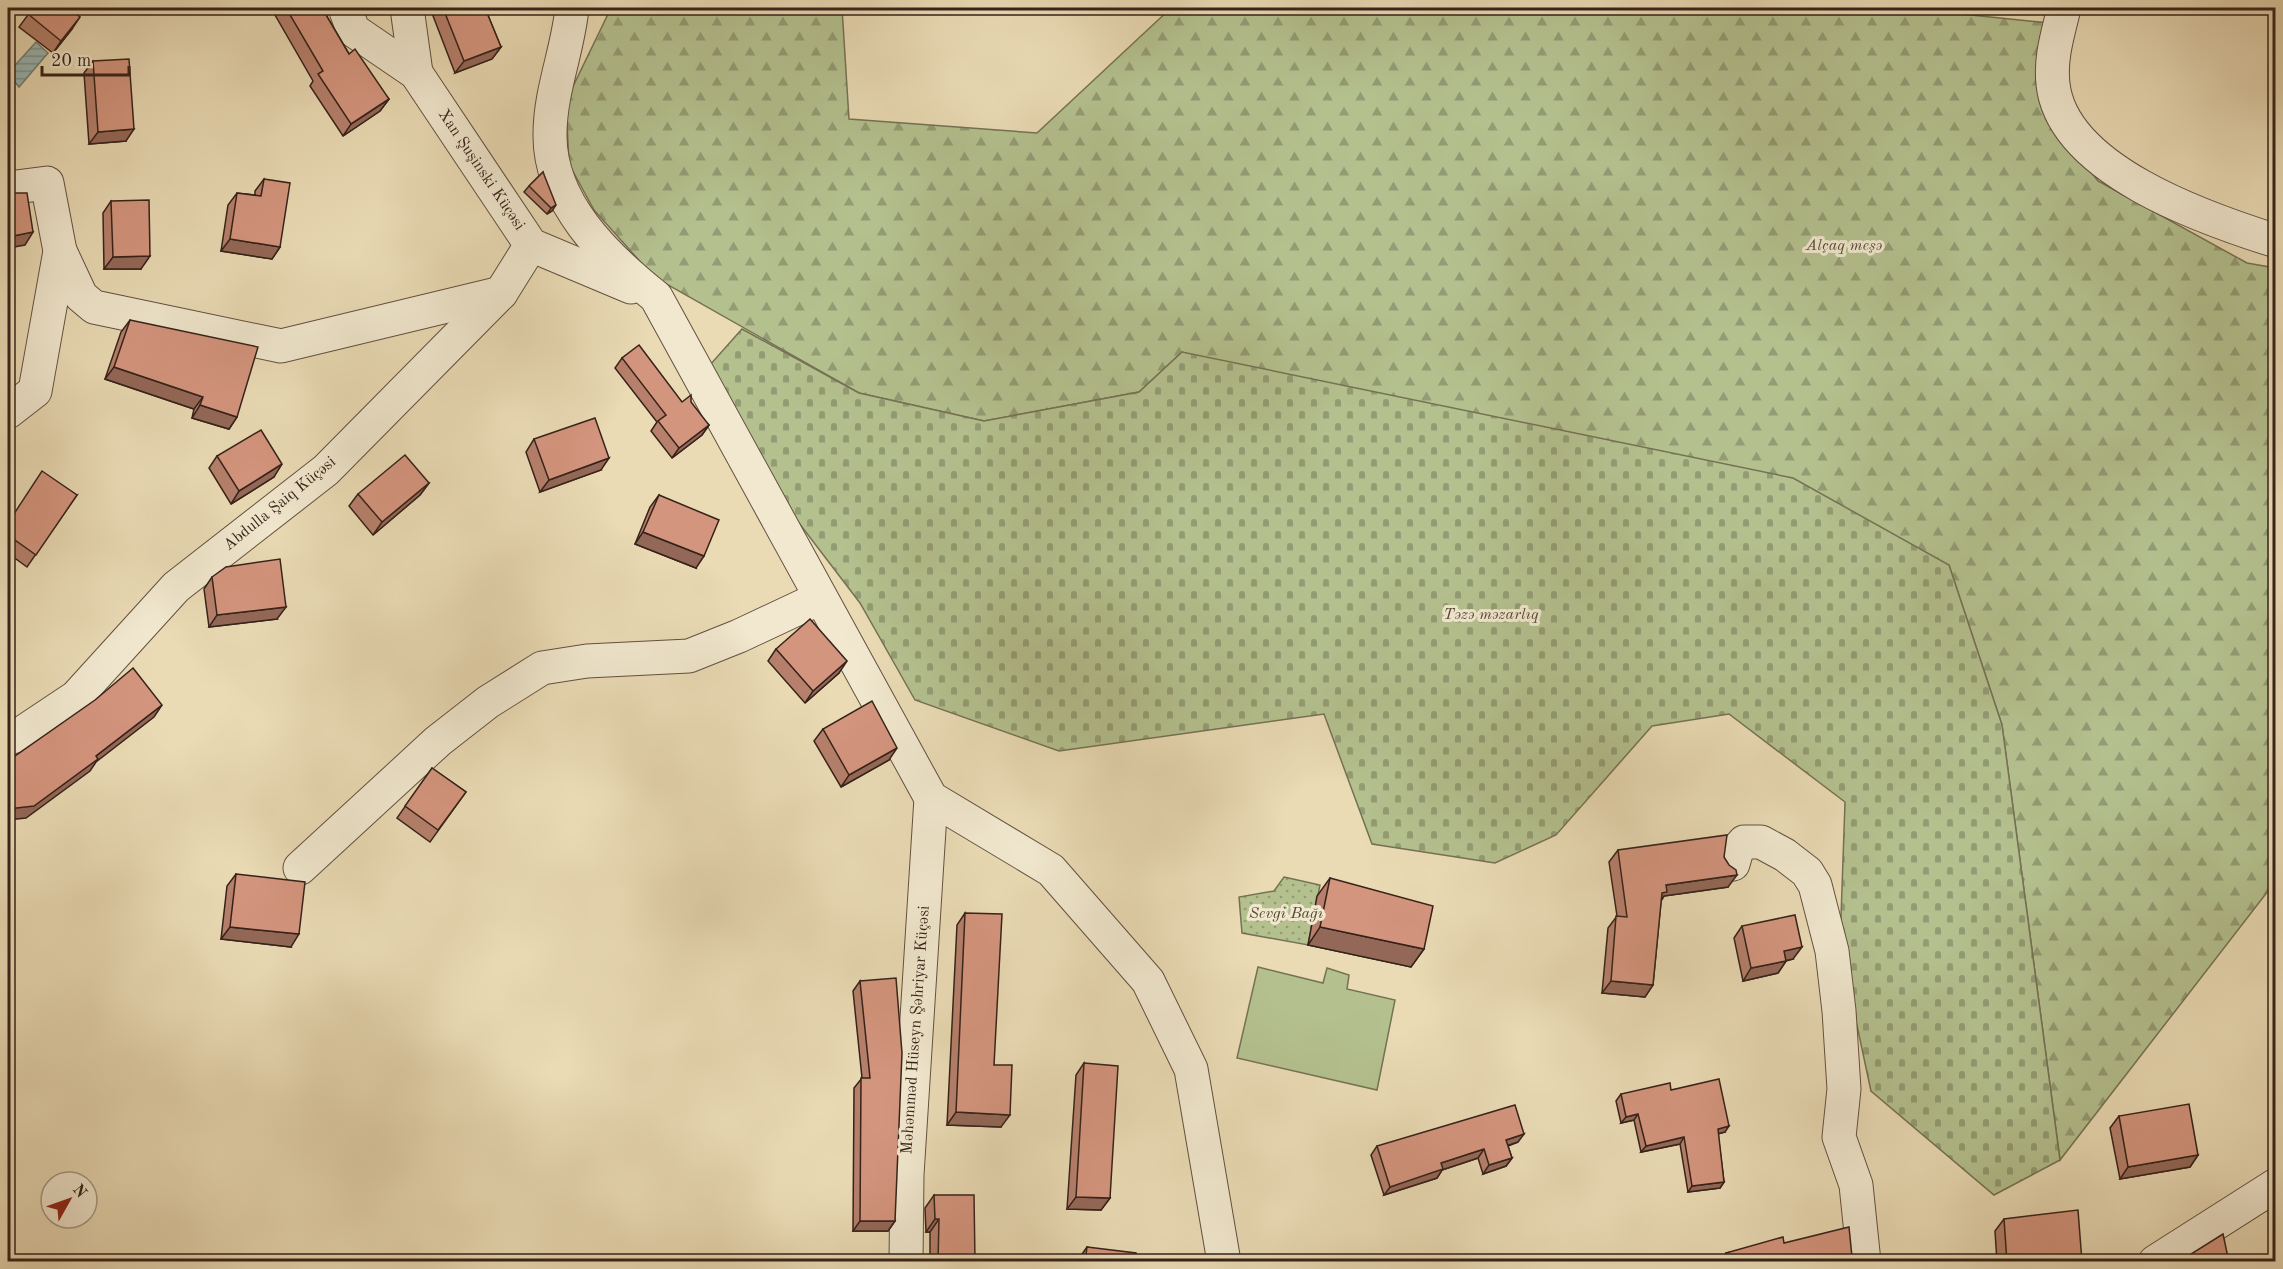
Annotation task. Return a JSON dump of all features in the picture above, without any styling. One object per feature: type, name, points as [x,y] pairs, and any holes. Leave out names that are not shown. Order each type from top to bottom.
[{"type":"street","name":"Xan Şuşinski Küçəsi","points":[[345,8],[353,30],[416,73],[531,245],[656,297]]},
{"type":"street","name":"Xan Şuşinski Küçəsi","points":[[407,8],[416,73]]},
{"type":"street","points":[[572,8],[550,135],[554,169],[571,206],[615,263],[656,297],[819,598],[931,798],[1051,870],[1148,981],[1191,1069],[1224,1262]]},
{"type":"street","points":[[2064,8],[2053,52],[2053,86],[2063,114],[2076,136],[2106,164],[2180,207],[2276,241]]},
{"type":"street","points":[[8,188],[47,183],[60,251],[81,296],[94,307],[280,346],[501,293]]},
{"type":"street","name":"Abdulla Şaiq Küçəsi","points":[[8,738],[19,735],[76,697],[176,587],[326,470],[501,293],[531,245]]},
{"type":"street","points":[[8,412],[35,391],[60,251]]},
{"type":"street","points":[[300,868],[438,741],[488,702],[542,668],[577,661],[689,656],[739,636],[819,598]]},
{"type":"street","name":"Məhəmməd Hüseyn Şəhriyar Küçəsi","points":[[906,1262],[907,1175],[931,798]]},
{"type":"street","points":[[1733,864],[1737,850],[1743,842],[1761,842],[1785,855],[1807,872],[1815,885],[1832,951],[1839,1011],[1844,1089],[1839,1137],[1856,1185],[1864,1262]]},
{"type":"street","points":[[2155,1262],[2276,1185]]},
{"type":"green space","name":"Alçaq meşə","points":[[611,8],[842,8],[849,119],[1037,133],[1171,8],[1903,8],[2049,23],[2042,108],[2098,181],[2247,263],[2275,268],[2275,882],[2060,1160],[2002,725],[1949,565],[1182,352],[1139,392],[984,421],[859,393],[654,277],[594,210],[569,164],[566,101]]},
{"type":"green space","name":"Təzə məzarlıq","points":[[742,329],[859,393],[984,421],[1139,392],[1182,352],[1793,478],[1949,565],[2002,725],[2060,1160],[1994,1195],[1871,1091],[1840,946],[1845,802],[1729,714],[1652,726],[1556,835],[1495,863],[1372,844],[1324,714],[1059,751],[915,700],[860,603],[693,384]]},
{"type":"green space","name":"Sevgi Bağı","points":[[1284,877],[1320,885],[1308,945],[1242,933],[1239,897],[1274,891]]},
{"type":"green space","points":[[1258,967],[1323,983],[1327,968],[1349,975],[1347,989],[1395,1000],[1377,1090],[1237,1058]]},
{"type":"water","points":[[36,42],[48,53],[19,87],[8,73]]},
{"type":"building","points":[[33,8],[68,8],[80,17],[61,41],[28,14]]},
{"type":"building","points":[[286,8],[322,8],[349,54],[355,49],[389,99],[351,124],[318,74],[323,71]]},
{"type":"building","points":[[443,8],[485,8],[501,47],[464,61]]},
{"type":"building","points":[[129,59],[134,129],[98,132],[93,61]]},
{"type":"building","points":[[543,172],[556,205],[551,208],[529,186]]},
{"type":"building","points":[[264,179],[290,183],[280,247],[230,239],[237,193],[261,196]]},
{"type":"building","points":[[8,193],[27,193],[33,232],[8,237]]},
{"type":"building","points":[[149,200],[150,256],[113,257],[111,201]]},
{"type":"building","points":[[130,320],[258,347],[237,417],[200,405],[203,397],[114,367]]},
{"type":"building","points":[[639,345],[682,402],[691,395],[691,402],[709,425],[679,448],[658,421],[666,415],[622,358]]},
{"type":"building","points":[[595,418],[609,458],[549,480],[534,439]]},
{"type":"building","points":[[261,430],[282,464],[239,491],[217,456]]},
{"type":"building","points":[[405,455],[429,483],[382,522],[358,494]]},
{"type":"building","points":[[42,471],[77,495],[36,555],[8,535],[8,523]]},
{"type":"building","points":[[659,495],[719,520],[704,556],[643,532]]},
{"type":"building","points":[[280,559],[286,607],[217,615],[212,577],[226,567]]},
{"type":"building","points":[[810,619],[847,661],[813,691],[776,649]]},
{"type":"building","points":[[133,668],[162,705],[96,756],[98,759],[34,806],[8,809],[8,761],[95,700]]},
{"type":"building","points":[[872,701],[897,748],[849,775],[823,729]]},
{"type":"building","points":[[432,768],[466,792],[438,830],[405,806]]},
{"type":"building","points":[[1727,835],[1724,857],[1736,870],[1737,875],[1666,885],[1667,892],[1662,893],[1653,985],[1611,981],[1616,916],[1627,917],[1618,850]]},
{"type":"building","points":[[236,874],[305,882],[299,934],[230,927]]},
{"type":"building","points":[[1330,878],[1433,906],[1424,949],[1320,927]]},
{"type":"building","points":[[965,913],[1002,914],[994,1065],[1012,1065],[1010,1115],[956,1112]]},
{"type":"building","points":[[1795,915],[1802,947],[1784,951],[1786,961],[1751,968],[1742,926]]},
{"type":"building","points":[[896,978],[902,1053],[895,1221],[860,1221],[861,1078],[870,1078],[860,981]]},
{"type":"building","points":[[1084,1063],[1118,1066],[1110,1198],[1076,1197]]},
{"type":"building","points":[[1719,1079],[1729,1126],[1718,1129],[1724,1182],[1692,1186],[1684,1137],[1646,1146],[1638,1114],[1626,1117],[1621,1094],[1670,1083],[1671,1090]]},
{"type":"building","points":[[2189,1104],[2198,1155],[2128,1167],[2119,1116]]},
{"type":"building","points":[[1515,1105],[1524,1134],[1506,1140],[1512,1158],[1489,1165],[1484,1149],[1441,1163],[1443,1169],[1390,1187],[1377,1146]]},
{"type":"building","points":[[934,1195],[974,1195],[975,1262],[938,1262],[939,1219],[935,1219]]},
{"type":"building","points":[[2078,1210],[2082,1262],[2007,1262],[2004,1219]]},
{"type":"building","points":[[1849,1227],[1852,1257],[1834,1262],[1728,1262],[1726,1253],[1783,1237],[1784,1243]]},
{"type":"building","points":[[2223,1234],[2229,1262],[2184,1262],[2183,1259]]},
{"type":"building","points":[[1087,1247],[1136,1253],[1135,1262],[1085,1262]]},
{"type":"building","points":[[853,1259],[894,1262],[853,1262]]}]
